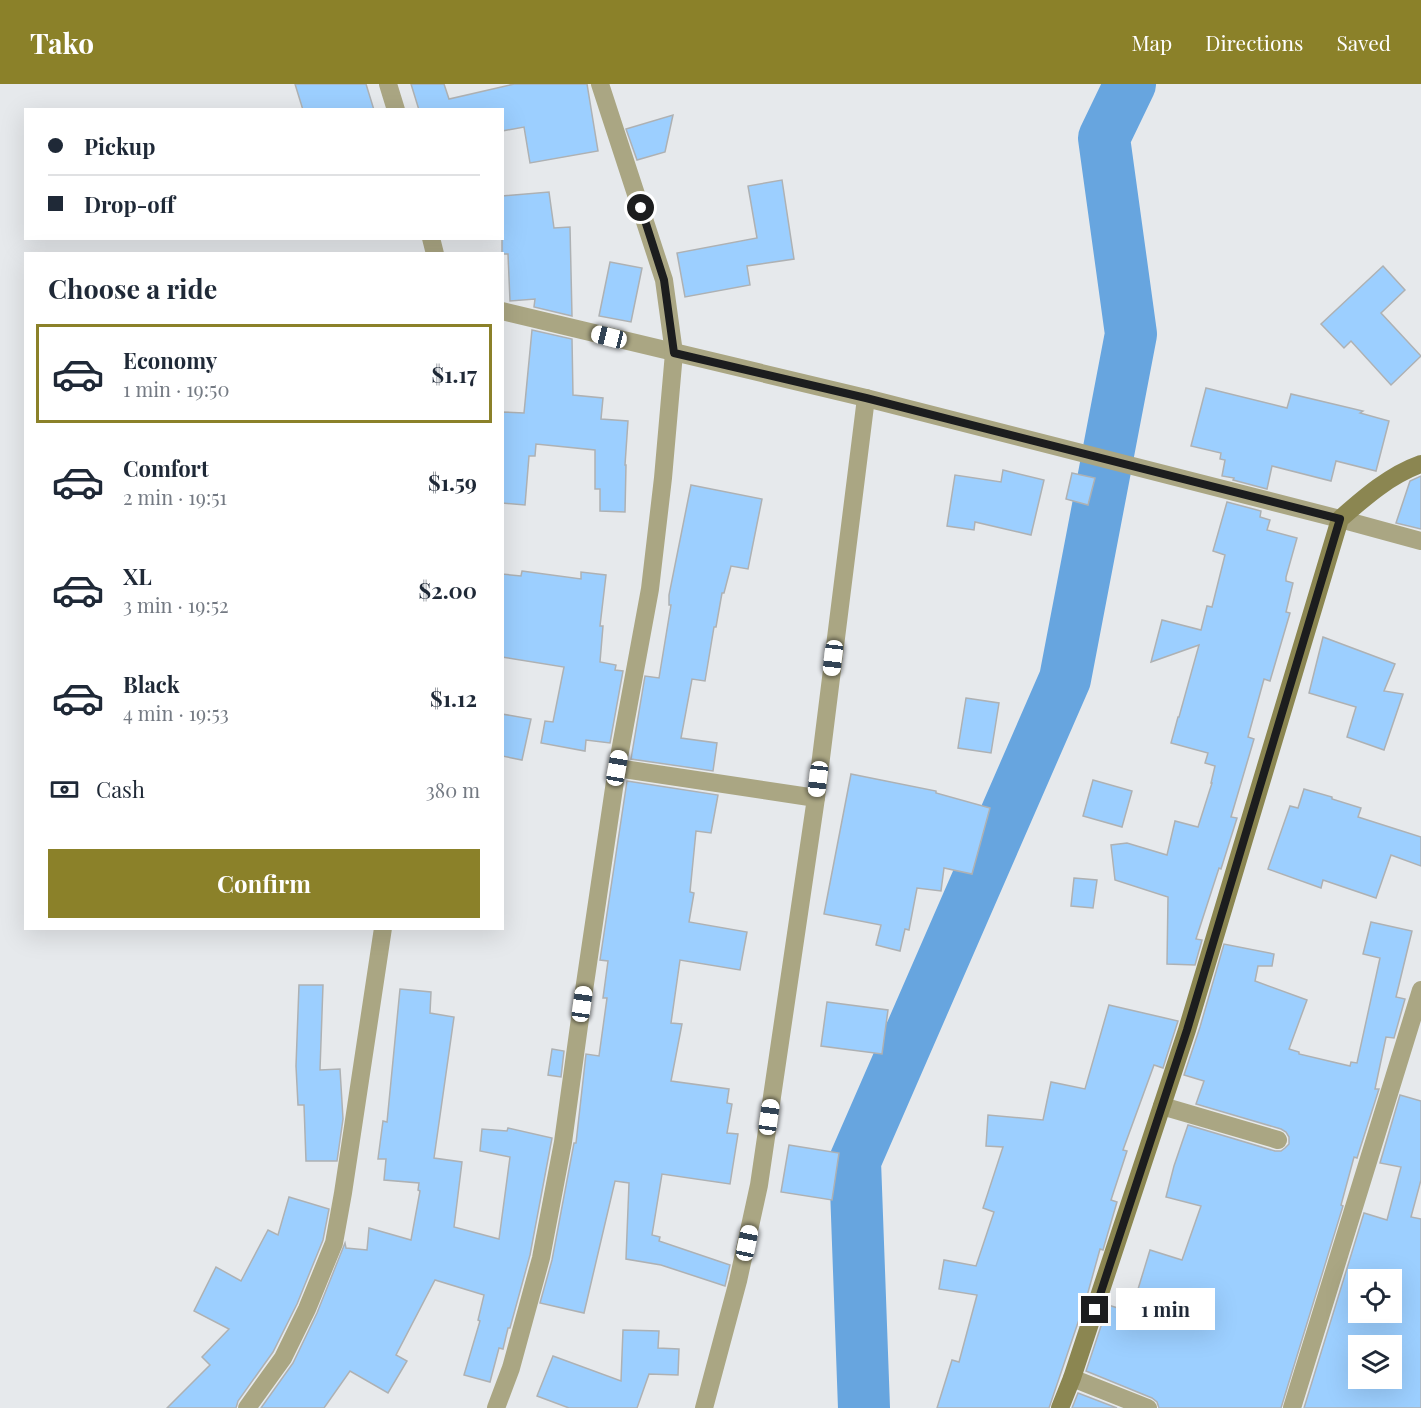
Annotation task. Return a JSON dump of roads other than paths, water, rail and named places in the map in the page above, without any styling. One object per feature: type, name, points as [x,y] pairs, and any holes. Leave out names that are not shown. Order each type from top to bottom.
[{"type":"street","points":[[388,84],[395,108]]},
{"type":"street","points":[[496,1408],[511,1368],[541,1258],[563,1142],[617,768],[650,589],[674,353],[664,280],[600,84]]},
{"type":"street","points":[[504,311],[866,398],[1421,541]]},
{"type":"street","points":[[704,1408],[738,1281],[759,1185],[816,798],[866,398]]},
{"type":"street","points":[[1060,1408],[1072,1378],[1187,1030],[1340,519],[1371,492],[1407,469],[1421,464]]},
{"type":"street","points":[[617,768],[816,798]]},
{"type":"street","points":[[247,1408],[283,1358],[307,1309],[334,1243],[344,1193],[383,930]]},
{"type":"street","points":[[1292,1408],[1421,990]]},
{"type":"street","points":[[1162,1106],[1278,1140]]},
{"type":"street","points":[[1072,1378],[1148,1408]]},
{"type":"waterway","points":[[864,1408],[855,1161],[1065,679],[1131,334],[1104,138],[1130,84]]}]
